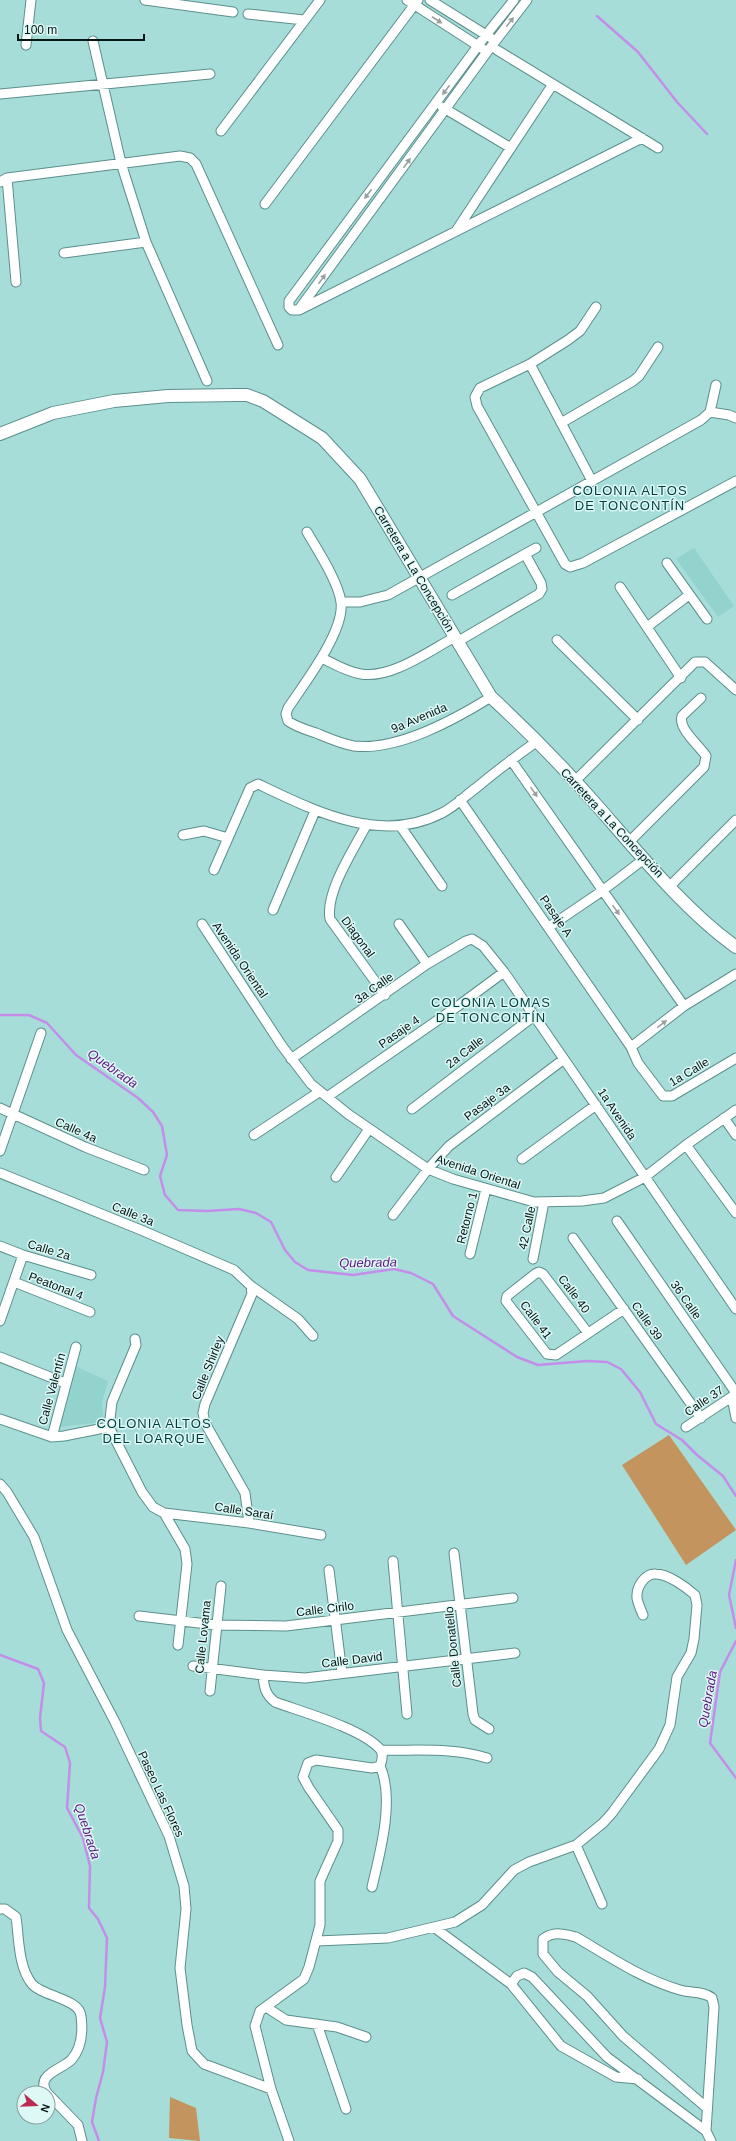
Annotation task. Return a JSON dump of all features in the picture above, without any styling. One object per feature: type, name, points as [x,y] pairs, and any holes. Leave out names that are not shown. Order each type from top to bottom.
[{"type":"main road","name":"Carretera a La Concepción","points":[[0,434],[53,413],[114,401],[175,396],[238,395],[256,397],[322,438],[360,479],[491,697],[536,742],[644,859],[711,928],[736,947]]},
{"type":"street","points":[[26,45],[31,0]]},
{"type":"street","points":[[144,0],[233,12]]},
{"type":"street","points":[[221,131],[320,0]]},
{"type":"street","points":[[430,0],[486,35],[496,45],[553,84],[658,148]]},
{"type":"street","points":[[514,0],[486,35],[289,300],[288,308],[292,310],[299,310],[642,138]]},
{"type":"street","points":[[299,310],[487,52],[496,45],[528,0]]},
{"type":"street","points":[[265,204],[413,2],[487,52]]},
{"type":"street","points":[[248,14],[304,20]]},
{"type":"street","points":[[93,41],[121,163],[146,242],[207,381]]},
{"type":"street","points":[[0,94],[210,74]]},
{"type":"street","points":[[455,232],[553,84]]},
{"type":"street","points":[[436,103],[511,148]]},
{"type":"street","points":[[16,282],[2,178],[180,156],[190,158],[196,164],[278,345]]},
{"type":"street","points":[[64,253],[146,242]]},
{"type":"street","points":[[596,307],[580,331],[530,364],[480,388],[477,392],[475,402],[562,560],[570,567],[574,566],[736,481]]},
{"type":"street","points":[[561,423],[633,381],[639,376],[658,347]]},
{"type":"street","points":[[530,364],[592,481]]},
{"type":"street","points":[[341,602],[376,600],[388,595],[419,576],[701,420],[710,412],[716,385]]},
{"type":"street","points":[[710,412],[729,415],[736,418]]},
{"type":"street","points":[[308,532],[331,575],[341,602],[339,619],[322,658],[345,669],[362,674],[379,674],[396,669],[456,640],[539,594],[542,589],[541,583],[525,554]]},
{"type":"street","points":[[452,595],[536,548]]},
{"type":"street","points":[[667,563],[707,619]]},
{"type":"street","points":[[620,587],[681,678]]},
{"type":"street","points":[[647,627],[689,595]]},
{"type":"street","points":[[557,640],[638,720]]},
{"type":"street","name":"9a Avenida","points":[[322,658],[288,708],[286,718],[292,724],[332,740],[354,746],[374,746],[398,742],[431,729],[491,697]]},
{"type":"street","points":[[574,782],[681,678],[695,662],[702,661],[708,664],[736,690]]},
{"type":"street","points":[[629,842],[704,767],[706,756],[682,727],[680,721],[682,716],[701,698]]},
{"type":"street","points":[[214,870],[250,788],[254,785],[258,784],[315,811],[367,824],[400,827],[421,822],[436,816],[460,800],[536,742]]},
{"type":"street","points":[[511,760],[684,1006]]},
{"type":"street","name":"Pasaje A","points":[[460,800],[631,1047]]},
{"type":"street","points":[[273,910],[315,811]]},
{"type":"street","points":[[670,886],[736,820]]},
{"type":"street","name":"Diagonal","points":[[367,824],[335,887],[328,909],[330,919],[385,995]]},
{"type":"street","points":[[400,827],[442,886]]},
{"type":"street","points":[[183,835],[204,831],[228,838]]},
{"type":"street","points":[[549,927],[602,891],[644,859]]},
{"type":"street","name":"Avenida Oriental","points":[[202,924],[291,1059],[319,1092],[369,1129],[428,1169],[486,1189],[534,1202],[582,1201],[604,1198],[645,1178],[686,1145],[736,1110]]},
{"type":"street","points":[[398,924],[427,964]]},
{"type":"street","name":"3a Calle","points":[[291,1059],[385,995],[427,964],[472,939]]},
{"type":"street","name":"1a Avenida","points":[[472,939],[483,946],[504,972],[736,1309]]},
{"type":"street","name":"Pasaje 4","points":[[327,1097],[458,1006],[504,972]]},
{"type":"street","points":[[631,1047],[684,1006],[736,974]]},
{"type":"street","name":"2a Calle","points":[[412,1109],[534,1016]]},
{"type":"street","points":[[0,1151],[41,1033]]},
{"type":"street","name":"1a Calle","points":[[631,1047],[638,1063],[663,1096],[668,1097],[736,1058]]},
{"type":"street","name":"Pasaje 3a","points":[[393,1215],[428,1169],[449,1146],[564,1059]]},
{"type":"street","points":[[254,1135],[319,1092]]},
{"type":"street","points":[[522,1159],[596,1105]]},
{"type":"street","name":"Calle 4a","points":[[0,1108],[85,1147],[144,1170]]},
{"type":"street","points":[[724,1118],[736,1135]]},
{"type":"street","points":[[336,1177],[369,1129]]},
{"type":"street","points":[[686,1145],[736,1213]]},
{"type":"street","name":"Calle 3a","points":[[0,1173],[141,1230],[234,1270],[251,1286],[298,1318],[313,1336]]},
{"type":"street","name":"Retorno 1","points":[[470,1254],[486,1189]]},
{"type":"street","name":"42 Calle","points":[[532,1258],[544,1202]]},
{"type":"street","name":"36 Calle","points":[[617,1221],[734,1394]]},
{"type":"street","name":"Calle 39","points":[[572,1238],[701,1418]]},
{"type":"street","name":"Calle 2a","points":[[0,1246],[23,1255],[92,1275]]},
{"type":"street","points":[[0,1322],[23,1255]]},
{"type":"street","name":"Calle 41","points":[[539,1272],[510,1291],[506,1296],[506,1301],[547,1354],[556,1356],[624,1309]]},
{"type":"street","name":"Calle 40","points":[[539,1272],[543,1274],[588,1333]]},
{"type":"street","name":"Peatonal 4","points":[[14,1282],[90,1312]]},
{"type":"street","name":"Calle Shirley","points":[[249,1523],[245,1493],[205,1423],[203,1413],[210,1390],[252,1294],[251,1286]]},
{"type":"street","points":[[135,1339],[136,1345],[112,1402],[109,1427],[142,1492],[153,1507],[164,1512],[185,1550],[187,1564],[178,1645]]},
{"type":"street","name":"Calle Valentín","points":[[52,1437],[65,1383],[76,1347]]},
{"type":"street","points":[[0,1357],[65,1383]]},
{"type":"street","points":[[734,1394],[736,1418]]},
{"type":"street","name":"Calle 37","points":[[686,1427],[734,1394]]},
{"type":"street","points":[[0,1420],[52,1437],[109,1427]]},
{"type":"street","name":"Paseo Las Flores","points":[[0,1484],[7,1492],[34,1537],[67,1630],[115,1722],[169,1836],[184,1886],[186,1909],[180,1968],[186,2025],[192,2051],[204,2064],[271,2089]]},
{"type":"street","name":"Calle Saraí","points":[[164,1512],[249,1523],[321,1535]]},
{"type":"street","name":"Calle Donatello","points":[[454,1553],[475,1720],[490,1728]]},
{"type":"street","points":[[393,1561],[407,1714]]},
{"type":"street","points":[[330,1570],[342,1673]]},
{"type":"street","points":[[317,1941],[388,1938],[455,1922],[470,1914],[482,1905],[514,1870],[529,1862],[576,1845],[612,1813],[659,1749],[670,1725],[677,1677],[692,1653],[697,1605],[694,1594],[690,1590],[665,1576],[656,1574],[649,1575],[642,1581],[637,1597],[643,1616]]},
{"type":"street","name":"Calle Lovama","points":[[210,1691],[211,1668],[221,1586]]},
{"type":"street","name":"Calle Cirilo","points":[[139,1616],[216,1625],[286,1626],[460,1606],[514,1598]]},
{"type":"street","name":"Calle David","points":[[193,1666],[263,1676],[305,1678],[515,1653]]},
{"type":"street","points":[[263,1676],[268,1696],[275,1702],[360,1734],[381,1750],[383,1756],[380,1766],[384,1775],[385,1784],[385,1830],[372,1887]]},
{"type":"street","points":[[381,1750],[451,1751],[487,1758]]},
{"type":"street","points":[[289,2141],[271,2089],[255,2026],[260,2012],[304,1978],[317,1941],[320,1925],[320,1881],[340,1834],[309,1788],[303,1777],[304,1770],[308,1763],[316,1760],[372,1768],[380,1766]]},
{"type":"street","points":[[576,1845],[602,1904]]},
{"type":"street","points":[[0,1909],[6,1909],[16,1917],[25,1974],[33,1986],[74,2005],[81,2012],[83,2029],[80,2046],[71,2060],[47,2075],[44,2085]]},
{"type":"street","points":[[435,1928],[511,1984],[561,2046],[616,2077],[638,2079]]},
{"type":"street","points":[[706,2131],[714,2008],[712,1998],[709,1995],[682,1991],[654,1982],[576,1938],[551,1933],[543,1939],[542,1954],[558,1972],[587,1996],[624,2036],[707,2108]]},
{"type":"street","points":[[511,1984],[517,1976],[524,1973],[532,1977],[607,2057],[706,2131],[711,2141]]},
{"type":"street","points":[[266,2007],[286,2020],[337,2027],[366,2037]]},
{"type":"street","points":[[317,2024],[346,2109]]},
{"type":"street","points":[[56,2102],[78,2125],[82,2141]]},
{"type":"shaded area","points":[[694,548],[734,606],[718,617],[676,559]]},
{"type":"shaded area","points":[[66,1362],[108,1381],[102,1403],[104,1422],[49,1428]]},
{"type":"shaded area","points":[[669,1435],[736,1530],[686,1565],[622,1465]]},
{"type":"shaded area","points":[[170,2097],[196,2108],[200,2141],[169,2138]]},
{"type":"waterway","points":[[597,16],[638,52],[677,102],[707,134]]},
{"type":"waterway","name":"Quebrada","points":[[0,1015],[29,1015],[47,1023],[76,1055],[138,1098],[153,1112],[162,1126],[167,1155],[160,1176],[165,1195],[178,1210],[207,1211],[239,1209],[256,1213],[271,1222],[285,1250],[295,1262],[308,1270],[353,1275],[394,1269],[411,1273],[433,1284],[453,1316],[517,1357],[538,1365],[587,1361],[607,1362],[621,1369],[640,1392],[656,1424],[682,1440],[697,1455],[723,1476],[736,1496]]},
{"type":"waterway","name":"Quebrada","points":[[736,1560],[729,1595],[736,1628]]},
{"type":"waterway","name":"Quebrada","points":[[736,1641],[720,1672],[710,1743],[736,1778]]},
{"type":"waterway","name":"Quebrada","points":[[0,1655],[38,1669],[44,1683],[40,1718],[41,1731],[65,1747],[70,1763],[67,1808],[83,1838],[90,1866],[89,1908],[98,1919],[107,1938],[105,1987],[100,2018],[107,2042],[103,2072],[96,2098],[92,2122],[99,2141]]},
{"type":"district","name":"COLONIA ALTOS DE TONCONTÍN","points":[[630,498]]},
{"type":"district","name":"COLONIA LOMAS DE TONCONTÍN","points":[[491,1010]]},
{"type":"district","name":"COLONIA ALTOS DEL LOARQUE","points":[[154,1430]]}]
